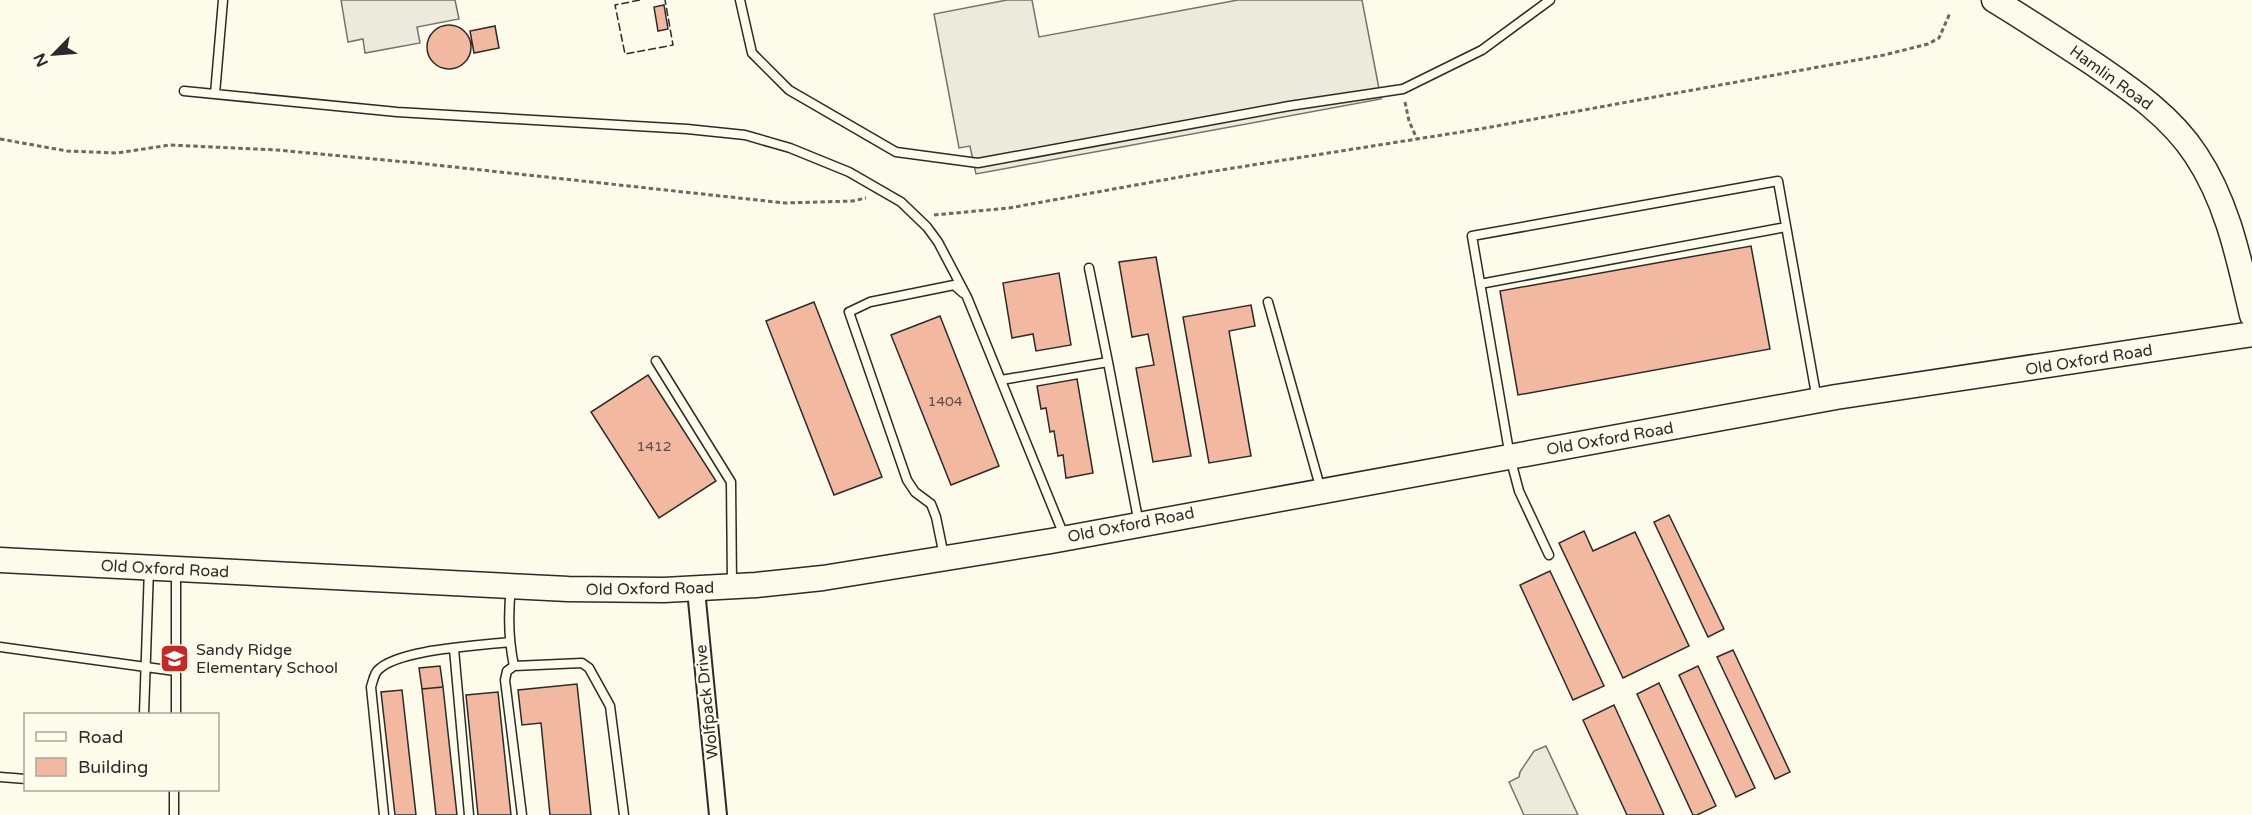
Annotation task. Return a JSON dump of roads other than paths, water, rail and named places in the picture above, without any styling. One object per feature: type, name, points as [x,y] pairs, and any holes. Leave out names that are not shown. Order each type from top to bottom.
[{"type":"street","name":"Hamlin Road","points":[[1994,0],[2136,94],[2181,136],[2197,156],[2218,196],[2236,245],[2252,315]]},
{"type":"street","name":"Old Oxford Road","points":[[0,560],[568,589],[696,590],[823,578],[1065,538],[1818,401],[2252,334]]},
{"type":"street","name":"Wolfpack Drive","points":[[696,590],[718,815]]},
{"type":"lane","points":[[215,94],[223,0]]},
{"type":"lane","points":[[740,0],[752,53],[789,90],[896,152],[978,163],[1289,106],[1403,89],[1482,50],[1550,0]]},
{"type":"lane","points":[[184,91],[397,112],[687,129],[745,135],[790,148],[849,172],[888,193],[917,217],[938,243],[967,297],[1065,538]]},
{"type":"lane","points":[[1549,555],[1519,491],[1510,457],[1472,236],[1778,181],[1818,401]]},
{"type":"lane","points":[[1480,284],[1786,227]]},
{"type":"lane","points":[[1089,268],[1139,524]]},
{"type":"lane","points":[[945,559],[931,504],[915,492],[907,480],[849,312],[870,302],[954,285],[967,297]]},
{"type":"lane","points":[[1268,302],[1321,490]]},
{"type":"lane","points":[[656,361],[731,482],[732,587]]},
{"type":"lane","points":[[1001,380],[1108,362]]},
{"type":"lane","points":[[144,713],[144,667],[150,603],[149,568]]},
{"type":"lane","points":[[176,570],[176,713]]},
{"type":"lane","points":[[511,586],[508,622],[514,666]]},
{"type":"lane","points":[[384,815],[371,687],[376,671],[389,662],[406,656],[509,642]]},
{"type":"lane","points":[[0,647],[175,671]]},
{"type":"lane","points":[[454,649],[469,815]]},
{"type":"lane","points":[[522,815],[505,680],[507,670],[514,666],[582,663],[589,668],[610,706],[624,815]]},
{"type":"lane","points":[[0,777],[24,779]]},
{"type":"lane","points":[[174,794],[174,815]]},
{"type":"place","name":"Sandy Ridge Elementary School","points":[[175,659]]}]
